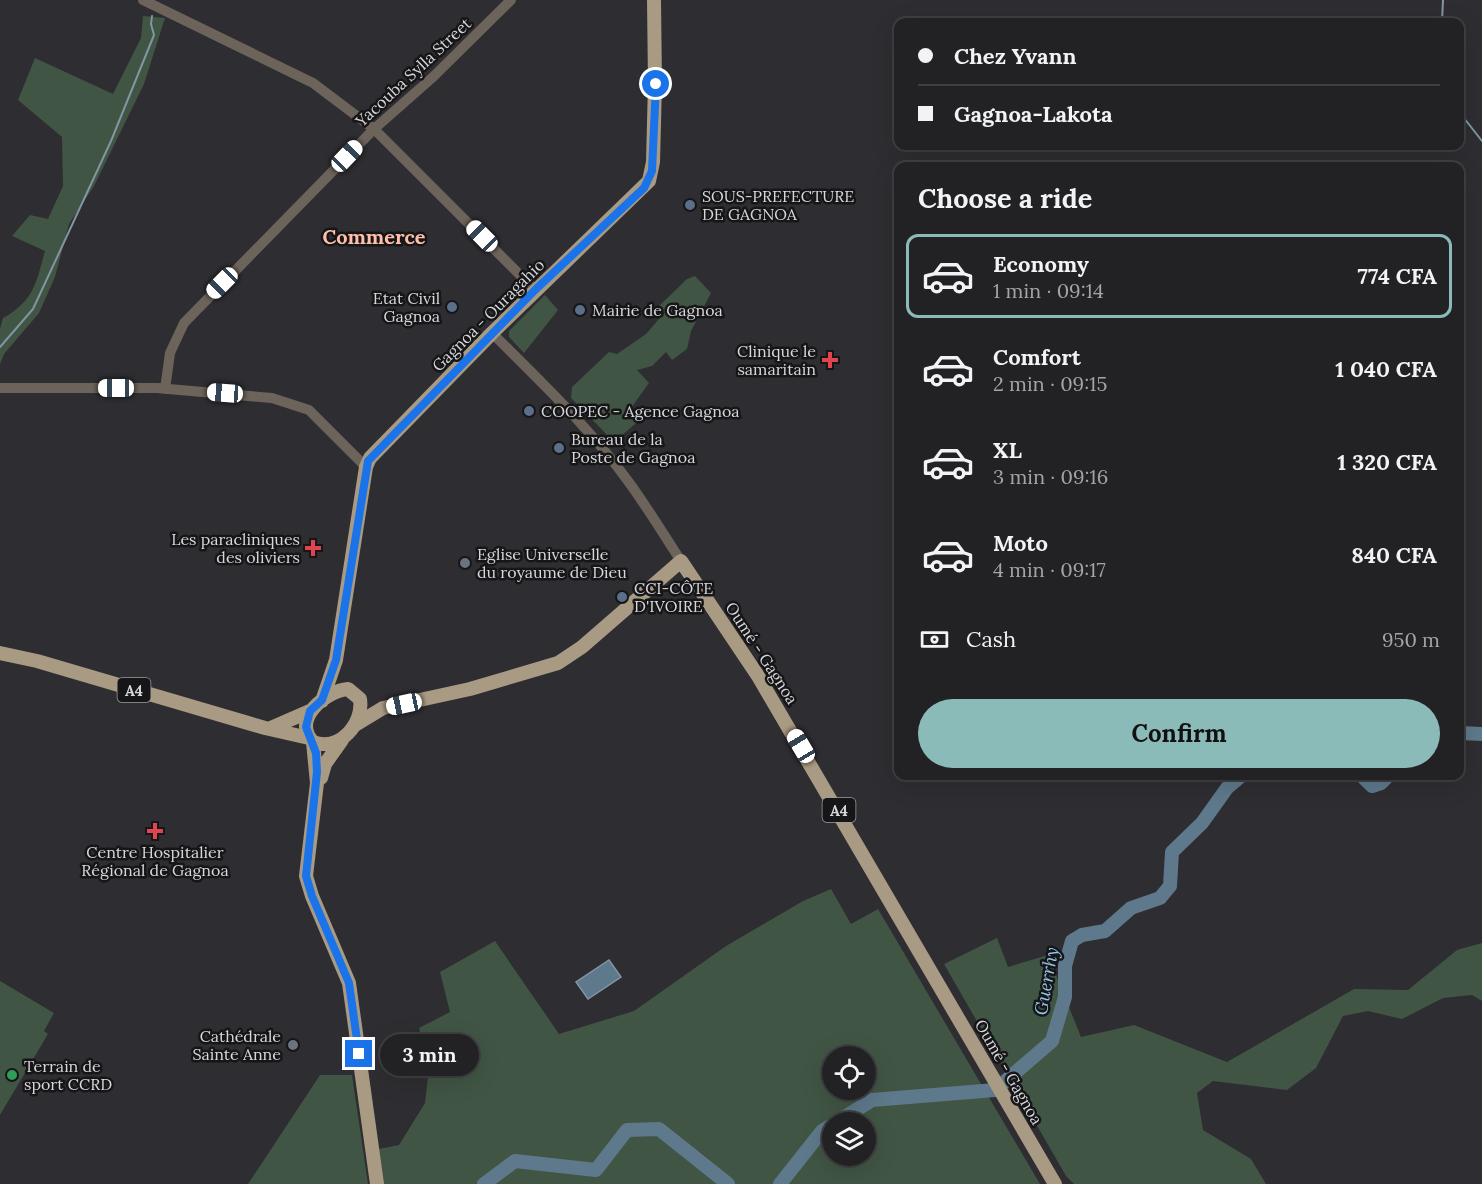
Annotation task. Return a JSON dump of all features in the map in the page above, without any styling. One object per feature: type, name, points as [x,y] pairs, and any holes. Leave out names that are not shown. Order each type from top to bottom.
[{"type":"main road","name":"Gagnoa - Ouragahio","points":[[322,700],[336,660],[369,458],[535,290],[649,181],[652,171],[656,84],[654,0]]},
{"type":"main road","points":[[311,740],[328,744],[383,708],[470,689],[558,663],[582,647],[681,561]]},
{"type":"main road","name":"Oumé - Gagnoa","points":[[681,561],[758,676],[1055,1184]]},
{"type":"main road","name":"A4","points":[[0,653],[37,661],[311,740]]},
{"type":"main road","points":[[336,660],[348,689],[360,699],[383,708]]},
{"type":"main road","points":[[269,729],[310,711],[322,700],[336,692],[348,689]]},
{"type":"main road","points":[[316,797],[325,764],[361,712],[360,699]]},
{"type":"main road","points":[[310,711],[306,727],[317,763],[316,797],[306,876],[312,896],[349,983],[377,1184]]},
{"type":"street","points":[[143,0],[313,83],[374,129],[535,290]]},
{"type":"street","name":"Yacouba Sylla Street","points":[[165,389],[170,353],[184,323],[374,129],[433,77],[511,0]]},
{"type":"street","points":[[492,333],[549,390],[617,467],[681,561]]},
{"type":"street","points":[[0,388],[165,389],[245,394],[296,404],[309,410],[366,467]]},
{"type":"green space","points":[[143,16],[165,18],[144,84],[94,186],[69,224],[55,277],[39,313],[4,354],[0,364],[0,329],[3,318],[28,298],[36,282],[45,251],[12,236],[30,215],[48,219],[63,186],[62,137],[18,100],[35,58],[113,94],[141,38]]},
{"type":"green space","points":[[695,276],[711,293],[691,331],[687,349],[672,360],[666,352],[652,366],[637,370],[649,383],[631,408],[641,419],[614,442],[571,398],[572,387],[609,352],[617,354],[646,334],[665,312],[656,309],[687,279]]},
{"type":"green space","points":[[545,295],[558,310],[524,353],[509,337],[509,331]]},
{"type":"green space","points":[[831,889],[851,924],[878,909],[1040,1184],[381,1184],[374,1150],[399,1145],[425,1103],[429,1068],[419,1028],[450,1012],[440,972],[495,941],[559,1034],[634,1011],[726,946],[803,901]]},
{"type":"green space","points":[[997,938],[1008,967],[1048,955],[1081,1037],[1134,1025],[1227,1062],[1354,989],[1408,990],[1457,950],[1482,943],[1482,1001],[1472,995],[1443,998],[1402,1019],[1368,1011],[1343,1016],[1316,1068],[1287,1090],[1213,1081],[1197,1093],[1203,1130],[1251,1159],[1266,1184],[1074,1184],[1066,1176],[944,964]]},
{"type":"green space","name":"Terrain de sport CCRD","points":[[0,981],[54,1013],[44,1031],[48,1034],[0,1115]]},
{"type":"green space","points":[[320,1075],[352,1075],[368,1184],[248,1184]]},
{"type":"water","points":[[609,960],[621,977],[588,999],[576,982]]},
{"type":"waterway","points":[[1442,18],[1443,0]]},
{"type":"waterway","points":[[0,347],[33,309],[111,141],[154,35],[151,24],[152,16]]},
{"type":"waterway","points":[[1464,118],[1482,141]]},
{"type":"waterway","name":"Guerrhy","points":[[1464,733],[1482,734]]},
{"type":"waterway","name":"Guerrhy","points":[[853,1112],[872,1100],[995,1090],[1052,1041],[1065,997],[1065,966],[1072,941],[1082,935],[1105,931],[1131,908],[1160,898],[1170,886],[1172,852],[1202,823],[1227,788],[1236,780]]},
{"type":"waterway","name":"Guerrhy","points":[[1366,780],[1372,786],[1384,780]]},
{"type":"waterway","name":"Guerrhy","points":[[484,1184],[515,1161],[596,1170],[627,1130],[659,1129],[728,1184]]},
{"type":"waterway","name":"Guerrhy","points":[[780,1184],[822,1131]]},
{"type":"place","name":"SOUS-PREFECTURE DE GAGNOA","points":[[690,205]]},
{"type":"place","name":"Etat Civil Gagnoa","points":[[452,307]]},
{"type":"place","name":"Mairie de Gagnoa","points":[[580,310]]},
{"type":"place","name":"Clinique le samaritain","points":[[830,360]]},
{"type":"place","name":"COOPEC - Agence Gagnoa","points":[[529,411]]},
{"type":"place","name":"Bureau de la Poste de Gagnoa","points":[[559,448]]},
{"type":"place","name":"Les paracliniques des oliviers","points":[[313,548]]},
{"type":"place","name":"Eglise Universelle du royaume de Dieu","points":[[465,563]]},
{"type":"place","name":"CCI-CÔTE D'IVOIRE","points":[[622,597]]},
{"type":"place","name":"Centre Hospitalier Régional de Gagnoa","points":[[155,831]]},
{"type":"place","name":"Cathédrale Sainte Anne","points":[[293,1045]]},
{"type":"place","name":"Terrain de sport CCRD","points":[[12,1075]]},
{"type":"district","name":"Commerce","points":[[374,236]]},
{"type":"route","points":[[359,1054],[349,983],[312,896],[306,876],[317,772],[316,753],[307,733],[306,722],[310,711],[322,700],[336,660],[366,467],[369,458],[424,401],[535,290],[644,188],[652,171],[656,84]]}]
